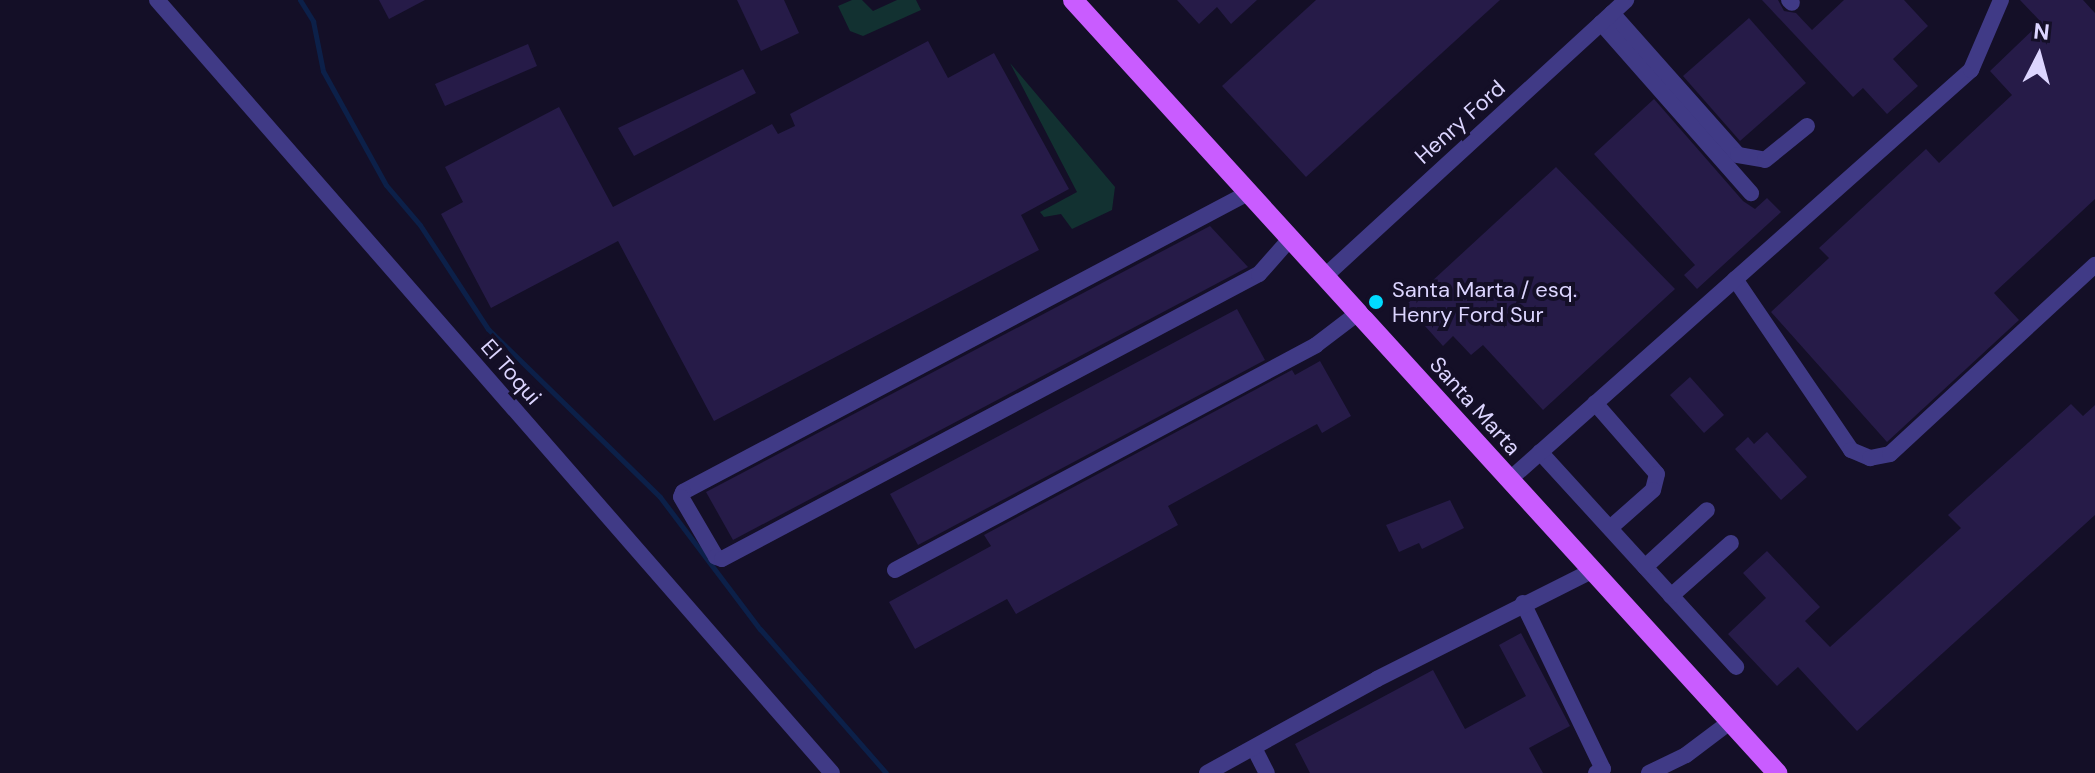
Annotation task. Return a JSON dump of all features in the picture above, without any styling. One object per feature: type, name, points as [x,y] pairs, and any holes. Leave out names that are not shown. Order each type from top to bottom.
[{"type":"main road","name":"Santa Marta","points":[[1073,0],[1730,722],[1767,770]]},
{"type":"street","name":"El Toqui","points":[[157,0],[832,773]]},
{"type":"street","name":"Henry Ford","points":[[1324,277],[1626,0]]},
{"type":"street","points":[[1509,480],[1971,70],[2001,0]]},
{"type":"street","points":[[1606,18],[1738,155],[1765,160],[1807,126]]},
{"type":"street","points":[[1606,18],[1751,193]]},
{"type":"street","points":[[1248,193],[683,492],[681,497],[716,557],[722,559],[1259,274],[1290,239]]},
{"type":"street","points":[[1735,279],[1851,450],[1870,458],[1890,454],[2095,265]]},
{"type":"street","points":[[895,570],[1316,345],[1358,313]]},
{"type":"street","points":[[1595,403],[1657,474],[1653,490],[1610,528]]},
{"type":"street","points":[[1540,452],[1736,667]]},
{"type":"street","points":[[1645,567],[1707,510]]},
{"type":"street","points":[[1671,596],[1731,543]]},
{"type":"street","points":[[1207,773],[1523,603],[1592,571]]},
{"type":"street","points":[[1523,603],[1603,769],[1596,773]]},
{"type":"street","points":[[1649,773],[1686,755],[1730,722]]},
{"type":"street","points":[[1254,748],[1267,773]]},
{"type":"green space","points":[[852,0],[862,0],[873,11],[897,0],[916,0],[921,10],[863,36],[850,31],[838,6]]},
{"type":"green space","points":[[1010,63],[1115,187],[1112,210],[1072,229],[1061,214],[1044,217],[1040,212],[1077,192]]},
{"type":"building","points":[[379,0],[425,0],[389,19]]},
{"type":"building","points":[[737,0],[784,0],[799,33],[761,51]]},
{"type":"building","points":[[1177,0],[1257,0],[1231,24],[1217,7],[1199,24]]},
{"type":"building","points":[[1316,0],[1500,0],[1306,177],[1222,86]]},
{"type":"building","points":[[1762,0],[1778,0],[1784,11],[1796,13],[1812,30],[1844,0],[1904,0],[1928,26],[1893,59],[1918,86],[1887,114],[1863,88],[1853,97]]},
{"type":"building","points":[[2020,0],[2083,0],[2095,13],[2095,199],[1994,293],[2019,320],[1887,442],[1771,312],[1829,258],[1819,248],[1926,149],[1939,163],[2012,95],[1990,71],[2041,22]]},
{"type":"building","points":[[1749,18],[1806,83],[1740,141],[1683,76]]},
{"type":"building","points":[[928,41],[948,78],[994,53],[1069,189],[1021,215],[1039,250],[714,421],[618,241],[491,308],[441,214],[463,202],[445,167],[559,107],[613,207],[772,124],[778,134],[795,126],[790,114]]},
{"type":"building","points":[[528,44],[537,66],[445,106],[435,84]]},
{"type":"building","points":[[743,69],[756,93],[634,156],[618,128]]},
{"type":"building","points":[[1654,99],[1743,201],[1755,209],[1767,198],[1781,212],[1697,289],[1684,275],[1695,265],[1594,154]]},
{"type":"building","points":[[1556,167],[1675,289],[1543,410],[1483,345],[1471,355],[1453,336],[1443,346],[1406,305]]},
{"type":"building","points":[[1210,226],[1248,267],[733,540],[706,492]]},
{"type":"building","points":[[1237,309],[1265,360],[918,545],[890,494]]},
{"type":"building","points":[[1320,361],[1351,416],[1322,433],[1317,424],[1168,506],[1178,525],[1016,614],[1007,599],[915,649],[889,602],[991,546],[984,535],[1292,370],[1295,375]]},
{"type":"building","points":[[1690,377],[1724,415],[1704,433],[1670,395]]},
{"type":"building","points":[[2071,404],[2083,416],[2095,405],[2095,515],[1857,731],[1798,667],[1777,686],[1728,634],[1766,598],[1743,573],[1767,551],[1820,607],[1805,621],[1830,647],[1961,528],[1948,515]]},
{"type":"building","points":[[1767,432],[1807,477],[1781,500],[1735,449],[1748,437],[1754,444]]},
{"type":"building","points":[[1450,500],[1464,528],[1422,549],[1419,543],[1399,552],[1386,525]]},
{"type":"building","points":[[1521,633],[1570,726],[1529,748],[1543,773],[1310,773],[1295,744],[1433,670],[1465,729],[1526,696],[1499,645]]},
{"type":"waterway","points":[[300,0],[313,21],[323,71],[386,185],[420,225],[488,329],[660,497],[760,629],[886,773]]},
{"type":"place","name":"Santa Marta / esq. Henry Ford Sur","points":[[1376,302]]}]
